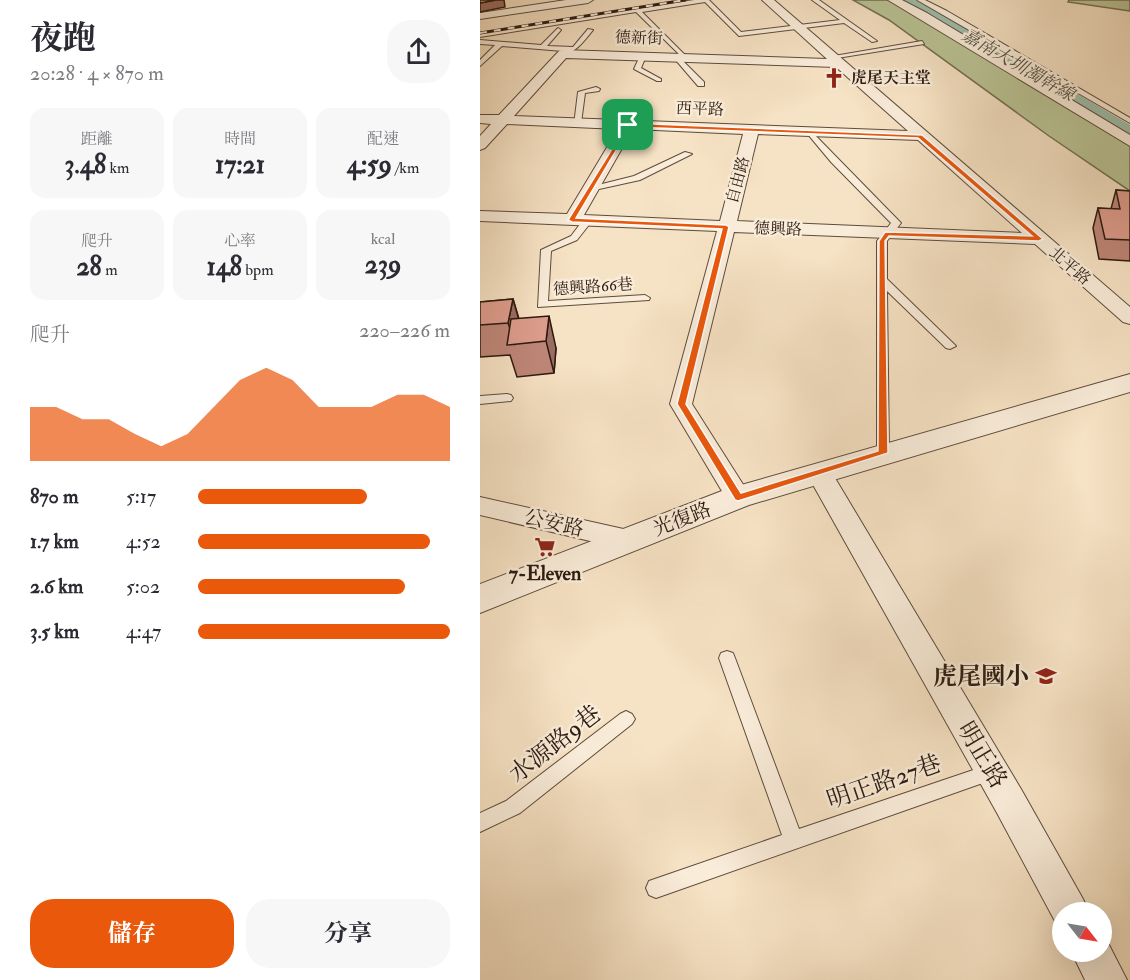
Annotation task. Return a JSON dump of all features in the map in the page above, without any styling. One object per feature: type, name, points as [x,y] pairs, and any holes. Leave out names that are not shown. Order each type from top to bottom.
[{"type":"street","points":[[480,16],[560,2],[588,0]]},
{"type":"street","name":"北平路","points":[[766,0],[1130,318]]},
{"type":"street","points":[[893,0],[923,15],[1130,141]]},
{"type":"street","points":[[480,145],[566,52]]},
{"type":"street","name":"德新街","points":[[566,52],[834,60]]},
{"type":"street","name":"西平路","points":[[480,119],[920,136]]},
{"type":"street","points":[[579,221],[590,188],[628,125]]},
{"type":"street","name":"自由路","points":[[738,498],[681,404],[752,129]]},
{"type":"street","name":"德興路","points":[[480,216],[1039,239]]},
{"type":"street","name":"光復路","points":[[480,599],[738,498],[883,453],[1130,383]]},
{"type":"street","name":"明正路","points":[[820,474],[1064,902]]},
{"type":"street","name":"公安路","points":[[480,506],[628,540]]},
{"type":"street","points":[[1097,962],[1107,980]]},
{"type":"lane","points":[[480,35],[706,0],[749,43]]},
{"type":"lane","points":[[815,0],[874,41]]},
{"type":"lane","points":[[920,0],[945,12],[1130,121]]},
{"type":"lane","points":[[638,11],[701,84]]},
{"type":"lane","points":[[739,34],[845,21]]},
{"type":"lane","points":[[541,49],[558,30]]},
{"type":"lane","points":[[480,42],[566,52],[575,48],[590,30]]},
{"type":"lane","points":[[834,60],[922,43]]},
{"type":"lane","points":[[480,64],[500,44]]},
{"type":"lane","points":[[643,56],[637,69],[659,80]]},
{"type":"lane","points":[[577,123],[582,92],[596,89]]},
{"type":"lane","points":[[810,132],[834,160],[897,223],[882,241],[883,453]]},
{"type":"lane","points":[[590,188],[637,178],[688,154]]},
{"type":"lane","name":"德興路66巷","points":[[579,221],[574,238],[546,250],[542,305],[645,298]]},
{"type":"lane","points":[[883,281],[950,346]]},
{"type":"lane","points":[[480,400],[507,398]]},
{"type":"lane","points":[[727,658],[793,839]]},
{"type":"lane","name":"水源路9巷","points":[[480,823],[513,807],[626,719]]},
{"type":"lane","name":"明正路27巷","points":[[656,888],[991,772]]},
{"type":"green space","points":[[853,0],[888,0],[919,16],[1130,146],[1130,191],[1049,136],[889,20]]},
{"type":"green space","points":[[1069,0],[1130,0],[1130,11],[1068,2]]},
{"type":"building","points":[[480,0],[496,0],[480,3]]},
{"type":"building","points":[[1116,190],[1130,191],[1130,240],[1105,239],[1098,208],[1120,209]]},
{"type":"building","points":[[513,299],[508,323],[480,325],[480,302]]},
{"type":"building","points":[[549,316],[546,341],[507,345],[511,319]]},
{"type":"waterway","name":"嘉南大圳濁幹線","points":[[907,0],[936,14],[1130,130]]},
{"type":"railway","points":[[480,33],[685,0]]},
{"type":"place","name":"虎尾天主堂","points":[[834,78]]},
{"type":"place","name":"7-Eleven","points":[[545,547]]},
{"type":"place","name":"虎尾國小","points":[[1046,676]]},
{"type":"route","points":[[628,125],[920,136],[1039,239],[888,233],[882,241],[883,453],[738,498],[681,404],[726,227],[572,220],[628,125]]}]
